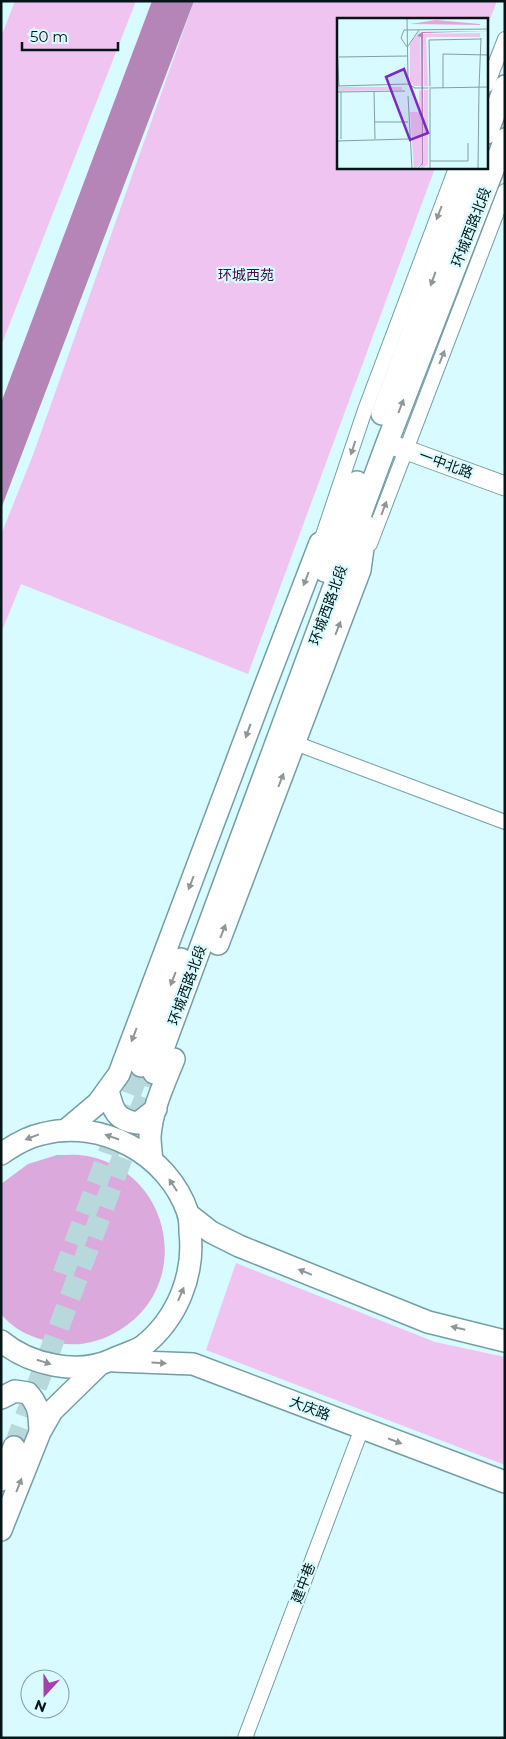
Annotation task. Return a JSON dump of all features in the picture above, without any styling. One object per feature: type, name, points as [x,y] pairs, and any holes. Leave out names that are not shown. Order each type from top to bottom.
[{"type":"main road","points":[[488,130],[505,86]]},
{"type":"main road","name":"环城西路北段","points":[[363,487],[396,446],[505,139]]},
{"type":"main road","name":"环城西路北段","points":[[147,1070],[363,487],[474,169]]},
{"type":"main road","points":[[66,1130],[98,1103],[120,1074],[323,535],[363,487]]},
{"type":"main road","points":[[152,1160],[150,1137],[156,1109],[360,570],[363,487]]},
{"type":"main road","points":[[108,1090],[117,1116],[126,1122],[138,1123],[156,1109]]},
{"type":"main road","points":[[1,1154],[19,1142],[42,1134],[66,1130],[97,1132],[126,1142],[152,1160],[166,1174],[188,1214],[191,1238],[190,1266],[182,1293],[169,1318],[159,1331],[141,1347],[104,1363],[52,1411],[40,1432],[1,1530]]},
{"type":"main road","points":[[188,1214],[211,1232],[239,1246],[428,1322],[505,1340]]},
{"type":"main road","name":"大庆路","points":[[1,1340],[11,1349],[44,1363],[68,1367],[104,1363],[193,1364],[505,1482]]},
{"type":"main road","points":[[1,1398],[15,1391],[28,1393],[36,1403],[40,1432]]},
{"type":"main road","points":[[1,1480],[14,1447]]},
{"type":"street","points":[[488,82],[505,39]]},
{"type":"street","points":[[323,535],[365,410],[456,169]]},
{"type":"street","points":[[360,570],[396,446],[505,191]]},
{"type":"street","name":"一中北路","points":[[396,446],[505,486]]},
{"type":"street","points":[[295,743],[505,822]]},
{"type":"street","name":"建中巷","points":[[245,1738],[362,1428]]},
{"type":"green space","points":[[15,1],[136,1],[1,346],[1,37]]},
{"type":"green space","name":"环城西苑","points":[[194,1],[497,1],[488,24],[488,18],[337,18],[337,169],[435,169],[248,674],[21,584],[1,633],[1,535],[33,455]]},
{"type":"green space","points":[[236,1263],[435,1342],[505,1357],[505,1465],[206,1350]]},
{"type":"shaded area","points":[[152,1],[194,1],[1,509],[1,403]]},
{"type":"shaded area","points":[[57,1155],[87,1156],[116,1166],[139,1184],[155,1207],[163,1233],[164,1261],[157,1287],[142,1312],[111,1335],[97,1341],[81,1344],[57,1343],[34,1337],[13,1326],[1,1314],[1,1184],[28,1164]]},
{"type":"tunnel","points":[[63,1274],[141,1066]]},
{"type":"tunnel","points":[[14,1447],[154,1073]]}]
